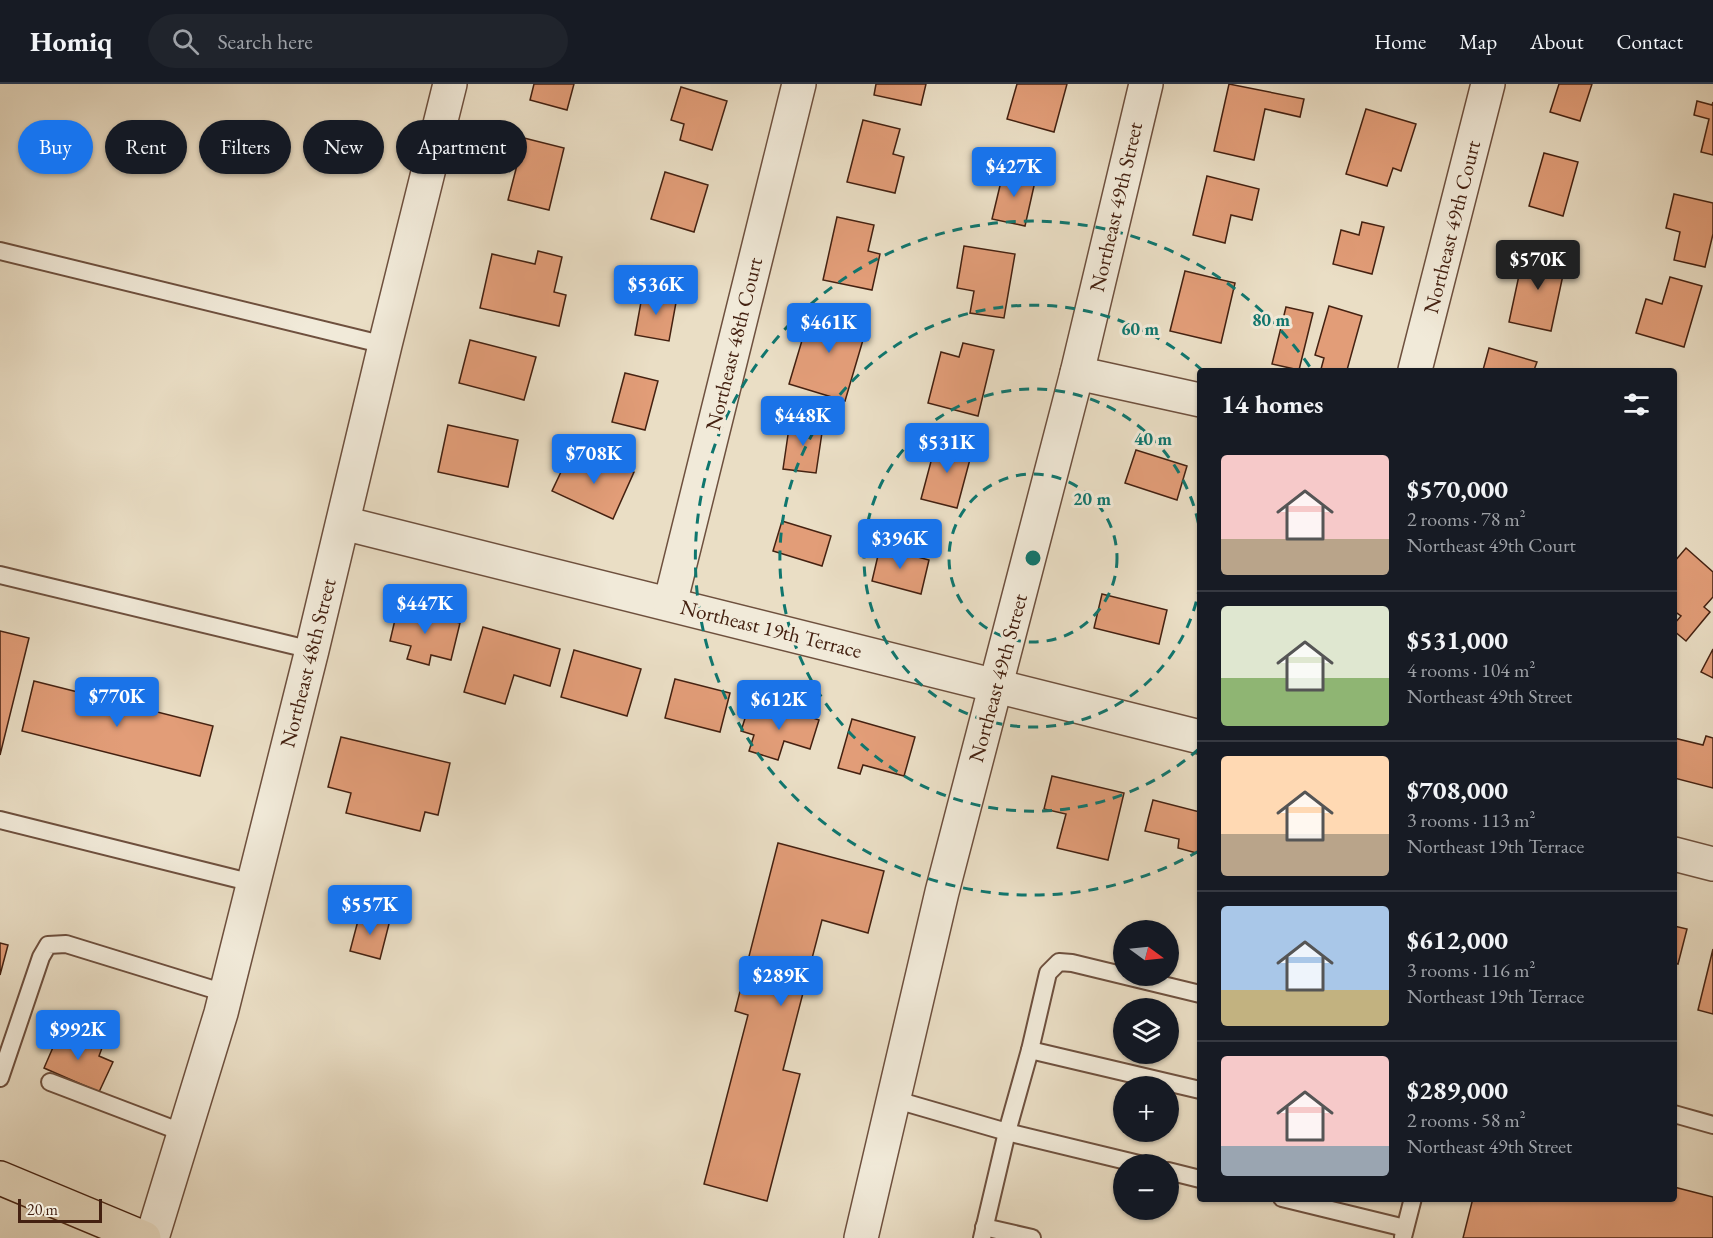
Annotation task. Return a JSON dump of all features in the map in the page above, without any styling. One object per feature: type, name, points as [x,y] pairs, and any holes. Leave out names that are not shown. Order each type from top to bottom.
[{"type":"main road","points":[[0,1178],[144,1238]]},
{"type":"street","name":"Northeast 48th Street","points":[[152,1238],[225,993],[312,651],[450,84]]},
{"type":"street","name":"Northeast 48th Court","points":[[670,604],[799,84]]},
{"type":"street","name":"Northeast 49th Street","points":[[861,1238],[942,892],[1077,373],[1146,84]]},
{"type":"street","name":"Northeast 49th Court","points":[[1416,368],[1488,84]]},
{"type":"street","points":[[1077,373],[1197,399]]},
{"type":"street","name":"Northeast 19th Terrace","points":[[343,523],[1197,736]]},
{"type":"street","points":[[1677,855],[1713,864]]},
{"type":"lane","points":[[0,251],[385,345]]},
{"type":"lane","points":[[0,575],[312,651]]},
{"type":"lane","points":[[0,820],[253,883]]},
{"type":"lane","points":[[0,1078],[41,957],[48,945],[66,944],[225,993]]},
{"type":"lane","points":[[1032,1238],[983,1232],[1048,972],[1059,962],[1072,963],[1197,993]]},
{"type":"lane","points":[[1030,1050],[1197,1089]]},
{"type":"lane","points":[[50,1082],[184,1133]]},
{"type":"lane","points":[[893,1099],[1007,1132],[1113,1158]]},
{"type":"lane","points":[[1677,1115],[1713,1125]]},
{"type":"lane","points":[[1179,1174],[1197,1178]]},
{"type":"lane","points":[[1296,1202],[1404,1233],[1412,1202]]},
{"type":"building","points":[[534,84],[574,84],[567,110],[530,100]]},
{"type":"building","points":[[876,84],[926,84],[921,105],[874,95]]},
{"type":"building","points":[[1017,84],[1067,84],[1054,132],[1007,119]]},
{"type":"building","points":[[1229,84],[1304,99],[1300,117],[1265,109],[1254,160],[1214,151]]},
{"type":"building","points":[[1559,84],[1592,84],[1580,121],[1550,112]]},
{"type":"building","points":[[681,87],[727,101],[712,150],[680,140],[684,124],[671,120]]},
{"type":"building","points":[[1697,101],[1712,105],[1713,102],[1713,155],[1701,152],[1709,119],[1694,115]]},
{"type":"building","points":[[1366,109],[1416,124],[1401,171],[1393,168],[1387,186],[1346,174]]},
{"type":"building","points":[[863,120],[900,129],[893,154],[904,157],[895,193],[847,182]]},
{"type":"building","points":[[527,139],[564,148],[549,210],[508,200],[515,174],[527,174]]},
{"type":"building","points":[[1544,153],[1578,162],[1563,216],[1529,206]]},
{"type":"building","points":[[1004,169],[1036,177],[1025,226],[992,219]]},
{"type":"building","points":[[665,172],[708,185],[694,232],[651,219]]},
{"type":"building","points":[[1207,176],[1259,189],[1252,220],[1231,215],[1225,243],[1193,235]]},
{"type":"building","points":[[1674,194],[1713,203],[1713,234],[1705,267],[1674,260],[1680,232],[1666,228]]},
{"type":"building","points":[[837,217],[874,225],[868,251],[880,254],[872,290],[823,280]]},
{"type":"building","points":[[1362,222],[1384,227],[1372,274],[1333,264],[1341,230],[1359,235]]},
{"type":"building","points":[[964,246],[1015,254],[1004,318],[970,313],[974,291],[957,288]]},
{"type":"building","points":[[538,251],[562,257],[554,292],[566,295],[559,326],[480,308],[492,254],[535,264]]},
{"type":"building","points":[[1524,252],[1566,261],[1551,331],[1509,322]]},
{"type":"building","points":[[1185,271],[1235,283],[1221,343],[1170,331]]},
{"type":"building","points":[[1670,277],[1702,286],[1684,347],[1636,333],[1646,299],[1662,304]]},
{"type":"building","points":[[643,291],[677,297],[669,341],[635,335]]},
{"type":"building","points":[[1329,306],[1362,316],[1348,368],[1321,368],[1324,358],[1315,355]]},
{"type":"building","points":[[812,307],[868,323],[845,401],[789,384]]},
{"type":"building","points":[[1286,307],[1313,313],[1299,368],[1272,364]]},
{"type":"building","points":[[470,340],[536,357],[524,400],[459,383]]},
{"type":"building","points":[[963,343],[994,350],[978,416],[928,403],[941,352],[959,357]]},
{"type":"building","points":[[1489,348],[1537,362],[1535,368],[1484,368]]},
{"type":"building","points":[[625,373],[658,381],[645,430],[612,422]]},
{"type":"building","points":[[790,421],[823,426],[816,473],[783,469]]},
{"type":"building","points":[[448,425],[518,440],[508,487],[438,472]]},
{"type":"building","points":[[937,439],[973,448],[957,508],[921,499]]},
{"type":"building","points":[[1136,450],[1187,466],[1177,500],[1125,483]]},
{"type":"building","points":[[570,453],[606,470],[610,461],[634,472],[613,519],[552,491]]},
{"type":"building","points":[[782,521],[831,536],[822,566],[773,551]]},
{"type":"building","points":[[880,547],[929,560],[921,594],[872,581]]},
{"type":"building","points":[[1686,548],[1713,572],[1713,597],[1704,607],[1710,612],[1686,641],[1677,634],[1677,621],[1681,616],[1677,613],[1677,558]]},
{"type":"building","points":[[1102,594],[1167,610],[1159,644],[1094,628]]},
{"type":"building","points":[[398,607],[460,623],[451,660],[431,655],[429,665],[407,659],[411,646],[390,641]]},
{"type":"building","points":[[483,627],[560,649],[550,686],[514,675],[505,704],[464,692]]},
{"type":"building","points":[[0,631],[29,638],[0,755]]},
{"type":"building","points":[[1713,649],[1713,678],[1701,672]]},
{"type":"building","points":[[574,650],[641,669],[627,716],[561,697]]},
{"type":"building","points":[[675,679],[730,693],[720,732],[665,718]]},
{"type":"building","points":[[34,681],[213,726],[200,776],[22,731]]},
{"type":"building","points":[[770,704],[819,720],[810,749],[784,741],[778,760],[749,751],[754,735],[741,731],[747,712],[766,718]]},
{"type":"building","points":[[852,719],[915,737],[904,776],[863,765],[860,774],[838,768]]},
{"type":"building","points":[[1706,736],[1713,738],[1713,788],[1677,779],[1677,739],[1703,745]]},
{"type":"building","points":[[341,737],[450,763],[438,815],[425,812],[420,831],[346,813],[351,793],[328,787]]},
{"type":"building","points":[[1052,776],[1124,793],[1108,860],[1057,848],[1066,814],[1044,809]]},
{"type":"building","points":[[1153,800],[1197,811],[1197,853],[1178,848],[1179,839],[1145,831]]},
{"type":"building","points":[[778,843],[884,871],[868,933],[822,920],[783,1070],[800,1074],[767,1201],[704,1184],[748,1015],[735,1011]]},
{"type":"building","points":[[360,913],[390,920],[380,959],[350,951]]},
{"type":"building","points":[[1677,927],[1687,929],[1677,964]]},
{"type":"building","points":[[0,943],[8,945],[0,975]]},
{"type":"building","points":[[1713,949],[1713,1014],[1698,1010]]},
{"type":"building","points":[[61,1029],[102,1048],[99,1056],[113,1062],[99,1092],[44,1068]]},
{"type":"building","points":[[1677,1188],[1713,1197],[1713,1238],[1463,1238],[1472,1202],[1677,1202]]}]
